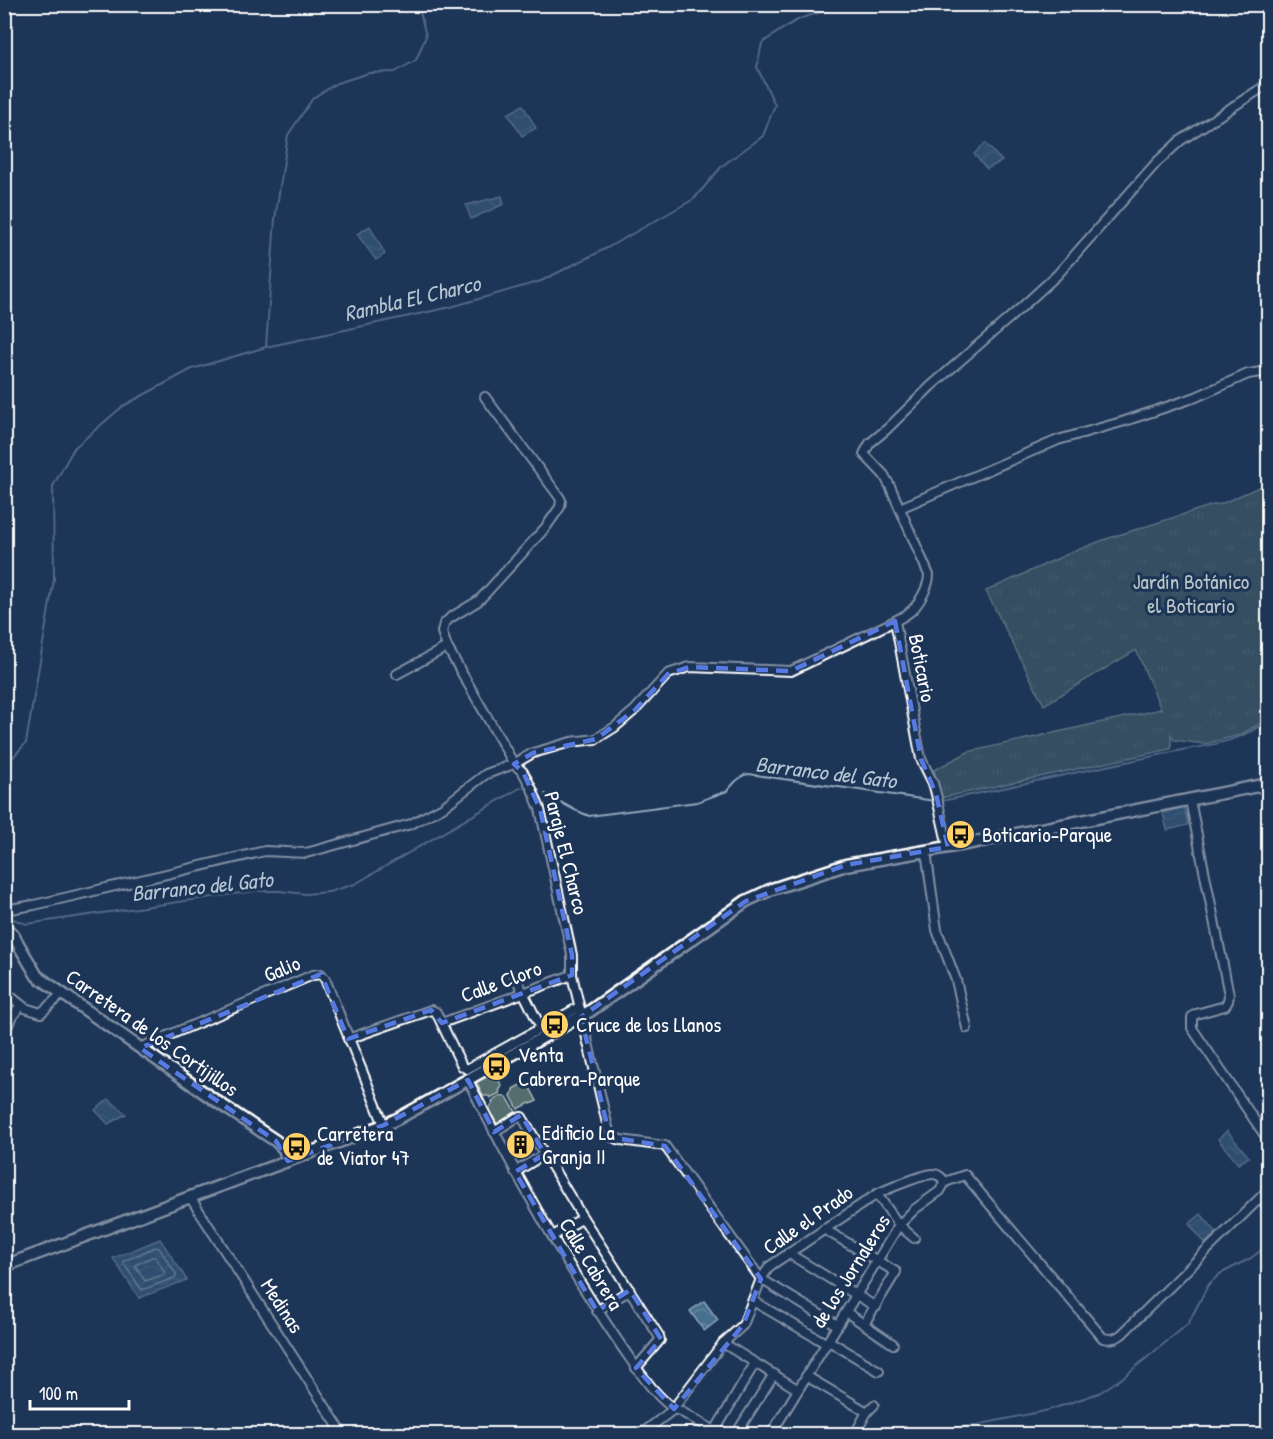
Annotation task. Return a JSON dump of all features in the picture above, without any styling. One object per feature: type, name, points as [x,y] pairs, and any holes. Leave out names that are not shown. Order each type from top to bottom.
[{"type":"street","name":"Boticario","points":[[948,847],[933,783],[921,759],[895,621],[916,605],[929,580],[929,575],[884,475],[864,454],[870,443],[931,386],[1057,275],[1157,162],[1180,141],[1269,84]]},
{"type":"street","points":[[900,508],[1058,440],[1196,397],[1248,374],[1269,371]]},
{"type":"street","points":[[397,674],[447,647],[442,632],[444,624],[486,593],[546,527],[561,507],[558,495],[486,397]]},
{"type":"street","points":[[4,910],[265,851],[306,853],[411,824],[443,807],[486,774],[514,764],[533,753],[571,742],[596,739],[635,710],[668,674],[689,667],[791,671],[895,621]]},
{"type":"street","name":"Paraje El Charco","points":[[447,647],[514,764],[523,772],[538,803],[572,955],[572,975],[610,1136],[621,1140],[665,1146],[761,1279]]},
{"type":"street","points":[[467,1074],[580,1012],[674,953],[746,901],[772,890],[846,865],[1269,784]]},
{"type":"street","points":[[1190,800],[1229,995],[1225,1006],[1192,1017],[1192,1028],[1269,1140]]},
{"type":"street","points":[[926,850],[937,930],[956,980],[967,1028]]},
{"type":"street","name":"Carretera de los Cortijillos","points":[[4,926],[13,935],[37,976],[276,1142],[284,1149],[288,1161]]},
{"type":"street","name":"Galio","points":[[140,1048],[313,975],[321,974],[384,1125]]},
{"type":"street","name":"Calle Cloro","points":[[442,1023],[572,975]]},
{"type":"street","points":[[515,976],[540,1028]]},
{"type":"street","points":[[4,991],[25,1008],[41,1013],[62,994]]},
{"type":"street","points":[[4,1034],[8,1015],[21,1005]]},
{"type":"street","name":"Calle Cabrera","points":[[348,1039],[432,1010],[436,1012],[515,1172],[597,1311],[655,1392],[675,1409],[716,1433]]},
{"type":"street","points":[[4,1266],[384,1125],[540,1028],[580,1012]]},
{"type":"street","points":[[494,1132],[516,1118],[522,1117],[583,1218],[659,1336],[660,1340],[636,1368]]},
{"type":"street","points":[[515,1172],[545,1154]]},
{"type":"street","name":"Calle el Prado","points":[[641,1434],[675,1409],[723,1343],[742,1325],[761,1279],[770,1266],[877,1194],[932,1174],[940,1175],[945,1182]]},
{"type":"street","points":[[945,1182],[965,1175],[1103,1338],[1108,1339],[1122,1334],[1269,1190]]},
{"type":"street","name":"de los Jornaleros","points":[[771,1434],[899,1225],[915,1209],[940,1191],[945,1182]]},
{"type":"street","points":[[877,1194],[899,1225],[914,1238]]},
{"type":"street","name":"Medinas","points":[[190,1197],[343,1434]]},
{"type":"street","points":[[553,1236],[583,1218]]},
{"type":"street","points":[[824,1230],[896,1272],[864,1324]]},
{"type":"street","points":[[788,1253],[876,1307]]},
{"type":"street","points":[[761,1279],[837,1325]]},
{"type":"street","points":[[597,1311],[630,1290]]},
{"type":"street","points":[[753,1301],[879,1371]]},
{"type":"street","points":[[846,1312],[893,1344]]},
{"type":"street","points":[[723,1343],[797,1389]]},
{"type":"street","points":[[716,1433],[755,1363]]},
{"type":"street","points":[[736,1434],[774,1374]]},
{"type":"street","points":[[806,1376],[867,1412]]},
{"type":"street","points":[[855,1434],[874,1404]]},
{"type":"highlighted area","points":[[895,621],[921,759],[936,794],[948,847],[846,865],[746,901],[581,1017],[610,1137],[665,1146],[761,1279],[743,1325],[674,1409],[636,1368],[661,1339],[630,1290],[597,1311],[515,1172],[545,1154],[521,1115],[494,1132],[468,1080],[384,1125],[288,1161],[276,1141],[140,1048],[321,974],[348,1039],[431,1010],[442,1023],[572,975],[572,955],[540,809],[523,772],[514,764],[533,753],[596,739],[635,710],[668,674],[689,667],[791,671]]},
{"type":"green space","name":"Jardín Botánico el Boticario","points":[[1268,483],[1268,719],[1240,735],[1205,744],[1174,740],[1171,735],[1171,749],[940,798],[934,770],[968,752],[1161,709],[1136,650],[1044,705],[986,591],[1106,539],[1221,504]]},
{"type":"green space","points":[[494,1073],[502,1086],[500,1093],[490,1098],[483,1096],[477,1082]]},
{"type":"green space","points":[[522,1084],[529,1086],[537,1101],[518,1109],[511,1096],[513,1089]]},
{"type":"green space","points":[[501,1096],[507,1097],[516,1112],[497,1124],[489,1109],[492,1101]]},
{"type":"water","points":[[523,105],[536,128],[522,136],[508,114]]},
{"type":"water","points":[[985,143],[1002,161],[987,169],[974,154]]},
{"type":"water","points":[[502,196],[504,204],[471,219],[466,205]]},
{"type":"water","points":[[370,226],[385,254],[376,260],[357,234]]},
{"type":"water","points":[[1184,807],[1188,825],[1167,830],[1163,813]]},
{"type":"water","points":[[109,1099],[126,1114],[108,1124],[95,1110]]},
{"type":"water","points":[[1227,1131],[1249,1157],[1238,1164],[1218,1139]]},
{"type":"water","points":[[1201,1214],[1217,1233],[1205,1243],[1189,1224]]},
{"type":"water","points":[[160,1239],[187,1280],[139,1298],[113,1258]]},
{"type":"water","points":[[704,1301],[718,1320],[704,1331],[690,1311]]},
{"type":"waterway","points":[[266,347],[275,219],[288,135],[313,98],[337,83],[369,73],[395,72],[416,60],[426,36],[418,4]]},
{"type":"waterway","name":"Rambla El Charco","points":[[4,767],[26,743],[54,579],[53,486],[74,448],[123,406],[192,369],[266,347],[451,307],[541,281],[607,248],[694,199],[722,166],[763,136],[775,105],[757,67],[762,43],[783,29],[805,17],[844,8],[883,5],[933,12],[953,9],[963,4]]},
{"type":"waterway","name":"Barranco del Gato","points":[[942,801],[1219,743],[1250,732],[1268,720]]},
{"type":"waterway","name":"Barranco del Gato","points":[[545,794],[589,816],[697,802],[727,791],[736,781],[749,774],[935,801]]},
{"type":"waterway","name":"Barranco del Gato","points":[[5,914],[27,924],[254,891],[305,894],[329,892],[355,884],[520,788],[524,788]]},
{"type":"waterway","points":[[897,1434],[976,1425],[1049,1410],[1099,1393],[1122,1378],[1188,1324],[1208,1285],[1220,1274],[1251,1258],[1268,1245]]},
{"type":"place","name":"Boticario-Parque","points":[[961,835]]},
{"type":"place","name":"Cruce de los Llanos","points":[[555,1025]]},
{"type":"place","name":"Venta Cabrera-Parque","points":[[497,1067]]},
{"type":"place","name":"Edificio La Granja II","points":[[521,1145]]},
{"type":"place","name":"Carretera de Viator 47","points":[[296,1146]]}]
